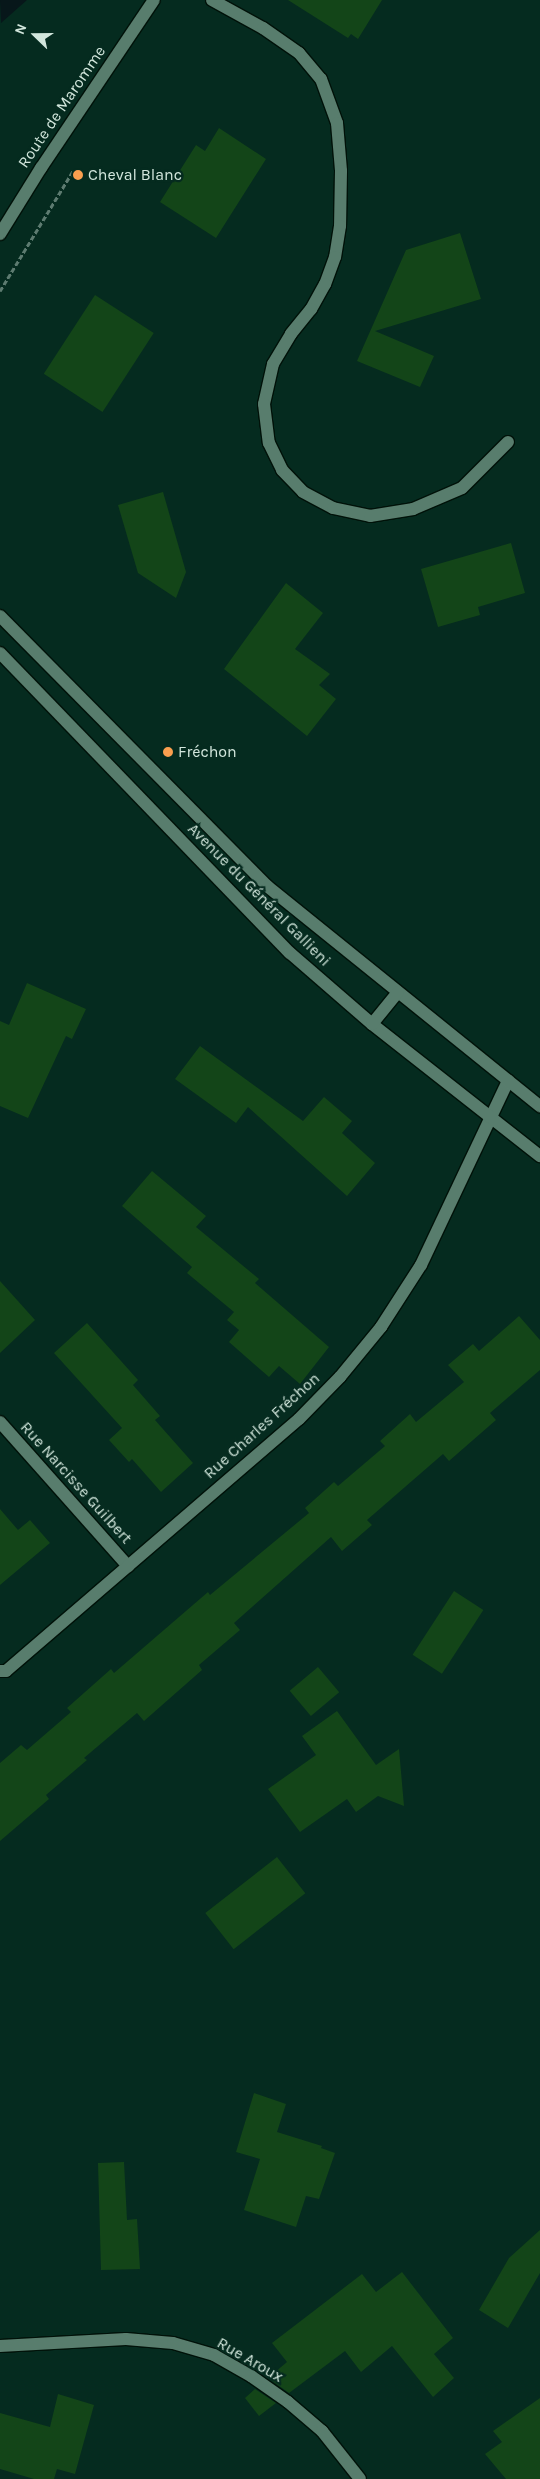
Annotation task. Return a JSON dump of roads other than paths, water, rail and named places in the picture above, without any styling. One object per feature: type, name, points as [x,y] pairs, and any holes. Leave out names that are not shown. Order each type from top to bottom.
[{"type":"street","name":"Route de Maromme","points":[[0,234],[41,168],[154,0]]},
{"type":"street","points":[[212,0],[263,28],[299,52],[321,79],[337,123],[341,171],[340,226],[335,257],[326,284],[311,309],[291,334],[274,364],[264,404],[269,443],[282,470],[303,492],[333,508],[370,516],[413,509],[462,488],[508,442]]},
{"type":"street","name":"Avenue du Général Gallieni","points":[[0,616],[267,886],[540,1106]]},
{"type":"street","name":"Avenue du Général Gallieni","points":[[0,653],[290,954],[372,1024],[540,1156]]},
{"type":"street","points":[[372,1024],[398,992]]},
{"type":"street","name":"Rue Charles Fréchon","points":[[0,1671],[6,1671],[299,1419],[340,1377],[381,1327],[421,1265],[508,1082]]},
{"type":"street","name":"Rue Narcisse Guilbert","points":[[0,1422],[128,1566]]},
{"type":"street","name":"Rue Aroux","points":[[0,2346],[126,2339],[173,2343],[214,2355],[251,2376],[288,2402],[322,2431],[360,2479]]},
{"type":"place","name":"Cheval Blanc","points":[[78,175]]},
{"type":"place","name":"Fréchon","points":[[168,752]]}]
